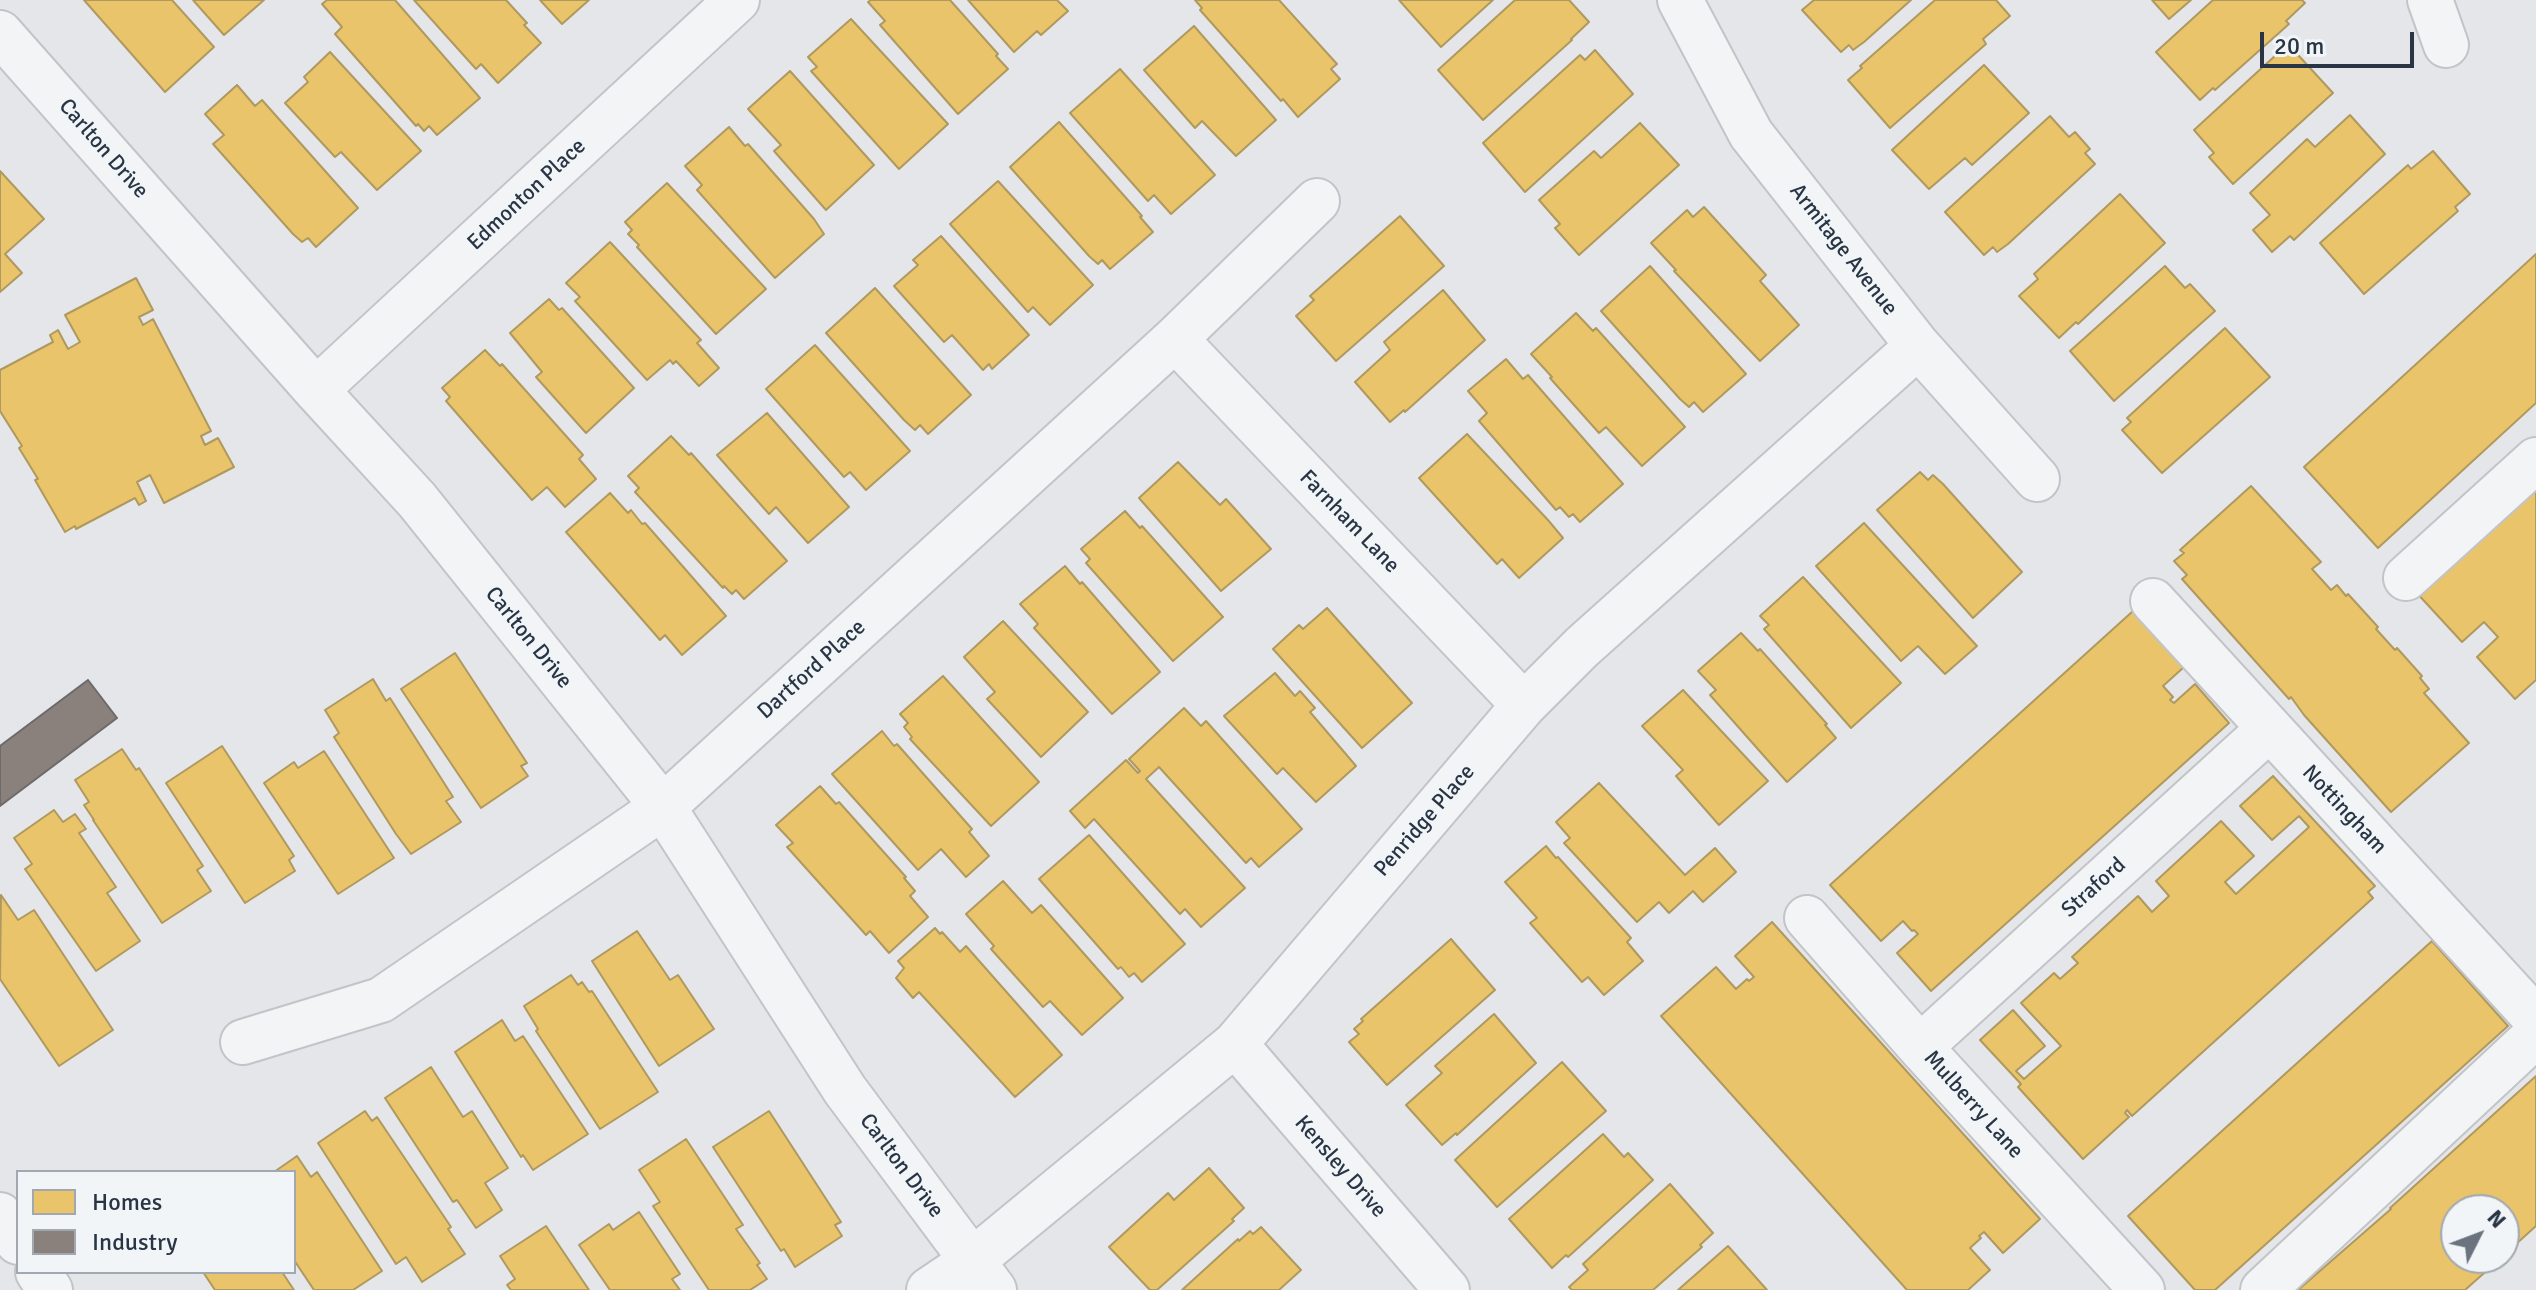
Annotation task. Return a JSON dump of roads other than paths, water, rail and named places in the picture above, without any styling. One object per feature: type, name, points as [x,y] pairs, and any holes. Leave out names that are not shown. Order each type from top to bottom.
[{"type":"street","name":"Edmonton Place","points":[[316,390],[737,0]]},
{"type":"street","name":"Armitage Avenue","points":[[1680,0],[1751,134],[1918,346],[2037,479]]},
{"type":"street","points":[[2430,0],[2446,45]]},
{"type":"street","name":"Carlton Drive","points":[[0,33],[417,500],[663,807],[845,1090],[983,1275]]},
{"type":"street","name":"Dartford Place","points":[[243,1042],[381,1000],[663,807],[1175,339],[1317,201]]},
{"type":"street","name":"Farnham Lane","points":[[1175,339],[1524,705]]},
{"type":"street","name":"Penridge Place","points":[[929,1290],[983,1275],[1235,1044],[1524,705],[1582,647],[1918,346]]},
{"type":"street","points":[[2406,578],[2536,460]]},
{"type":"street","name":"Nottingham","points":[[2153,601],[2536,1019]]},
{"type":"street","name":"Straford","points":[[1920,1047],[2269,729]]},
{"type":"street","name":"Mulberry Lane","points":[[1807,918],[2142,1290]]},
{"type":"street","points":[[2263,1290],[2536,1035]]},
{"type":"street","name":"Kensley Drive","points":[[1235,1044],[1447,1290]]},
{"type":"street","points":[[0,1215],[16,1239]]}]
